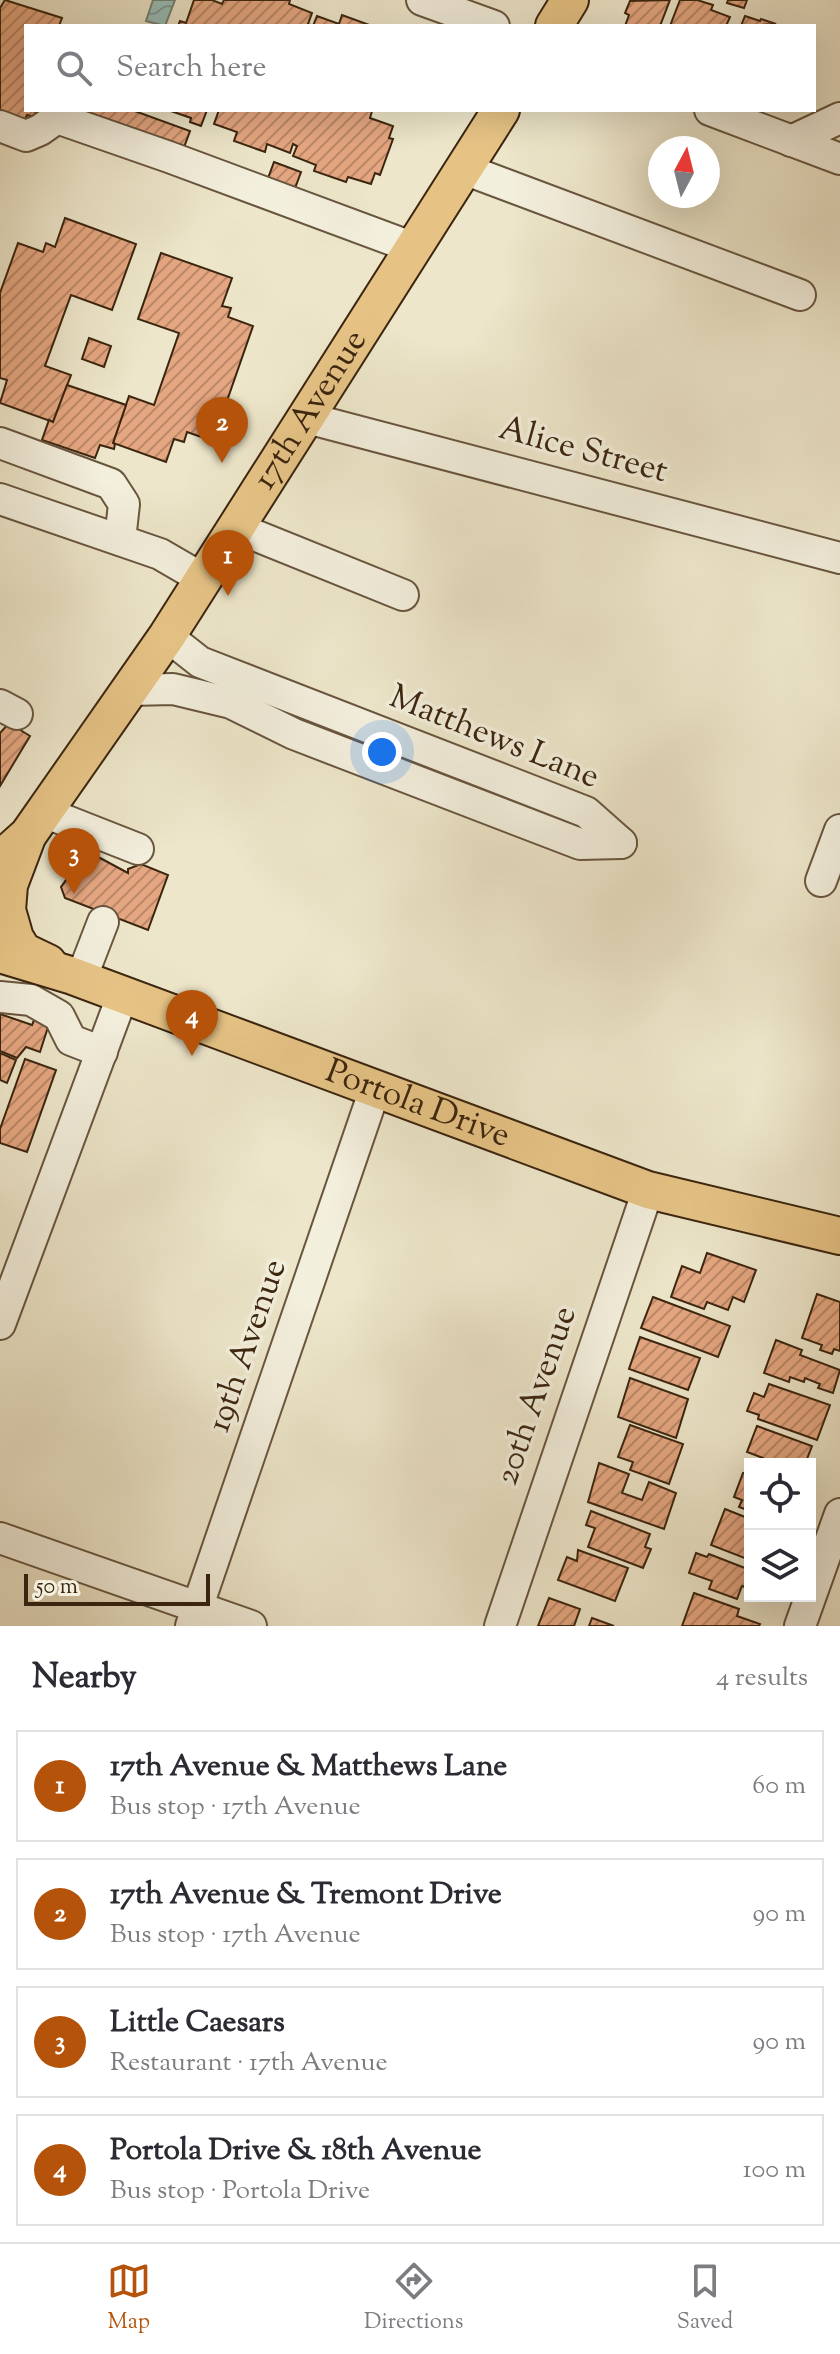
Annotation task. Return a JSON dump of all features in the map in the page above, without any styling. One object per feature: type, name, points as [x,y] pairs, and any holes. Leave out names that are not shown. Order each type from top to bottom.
[{"type":"main road","points":[[555,24],[570,0]]},
{"type":"main road","name":"17th Avenue","points":[[0,860],[36,824],[167,636],[500,112]]},
{"type":"main road","points":[[36,824],[9,885],[7,910],[15,938],[23,951],[76,977]]},
{"type":"main road","name":"Portola Drive","points":[[0,954],[123,994],[648,1190],[840,1236]]},
{"type":"street","points":[[422,0],[488,24]]},
{"type":"street","points":[[715,112],[840,159]]},
{"type":"street","points":[[0,126],[26,136],[57,118],[414,248]]},
{"type":"street","points":[[791,141],[840,118]]},
{"type":"street","points":[[464,169],[800,295]]},
{"type":"street","name":"Alice Street","points":[[307,418],[840,558]]},
{"type":"street","points":[[0,443],[111,484],[124,504],[120,540]]},
{"type":"street","points":[[0,499],[166,557],[203,579]]},
{"type":"street","points":[[237,528],[403,595]]},
{"type":"street","name":"Matthews Lane","points":[[130,690],[173,689],[231,703],[294,734],[580,844],[621,843],[586,812],[200,662],[167,636]]},
{"type":"street","points":[[36,824],[138,849]]},
{"type":"street","points":[[821,881],[840,830]]},
{"type":"street","points":[[76,977],[103,922]]},
{"type":"street","points":[[0,1324],[123,994]]},
{"type":"street","points":[[0,997],[31,1000],[59,1016],[71,1040],[102,1052]]},
{"type":"street","name":"19th Avenue","points":[[195,1617],[375,1089]]},
{"type":"street","name":"20th Avenue","points":[[500,1626],[648,1190]]},
{"type":"street","points":[[800,1626],[840,1514]]},
{"type":"street","points":[[0,1538],[195,1617],[251,1626]]},
{"type":"water","points":[[153,0],[175,0],[166,24],[146,21]]},
{"type":"building","points":[[5,0],[62,18],[60,24],[24,24],[24,112],[35,112],[34,117],[27,115],[22,126],[0,118],[0,8]]},
{"type":"building","points":[[194,0],[212,0],[222,4],[224,0],[290,0],[289,4],[312,13],[308,24],[179,24],[180,21],[186,23]]},
{"type":"building","points":[[670,0],[661,24],[626,24],[629,15],[625,13],[630,1]]},
{"type":"building","points":[[680,0],[697,0],[713,5],[711,10],[730,17],[727,24],[671,24]]},
{"type":"building","points":[[728,0],[747,0],[744,8],[727,3]]},
{"type":"building","points":[[342,15],[367,24],[339,24]]},
{"type":"building","points":[[317,16],[339,24],[314,24]]},
{"type":"building","points":[[745,16],[776,24],[742,24]]},
{"type":"building","points":[[78,112],[138,112],[190,131],[183,150]]},
{"type":"building","points":[[174,112],[206,112],[201,126],[190,122],[191,118]]},
{"type":"building","points":[[218,112],[372,112],[370,118],[393,126],[389,138],[393,139],[380,175],[375,173],[371,184],[348,177],[346,182],[314,171],[316,165],[293,156],[297,146],[293,144],[290,153],[267,144],[265,152],[234,141],[237,132],[214,124]]},
{"type":"building","points":[[274,162],[301,172],[294,191],[267,181]]},
{"type":"building","points":[[65,218],[136,244],[112,310],[71,295],[45,366],[71,375],[53,422],[0,403],[7,380],[0,378],[0,293],[18,243],[43,252],[46,243],[55,247]]},
{"type":"building","points":[[161,253],[232,278],[222,306],[231,308],[228,317],[253,326],[213,441],[187,432],[184,442],[174,439],[166,462],[113,443],[129,396],[154,405],[179,333],[138,319]]},
{"type":"building","points":[[89,338],[111,346],[104,367],[82,359]]},
{"type":"building","points":[[67,385],[126,405],[113,443],[114,449],[100,445],[95,458],[42,440],[49,420],[53,422]]},
{"type":"building","points":[[9,723],[30,736],[0,786],[0,733]]},
{"type":"building","points":[[87,851],[128,873],[128,869],[141,864],[168,875],[148,930],[65,898],[61,887]]},
{"type":"building","points":[[0,1014],[32,1025],[34,1020],[49,1024],[40,1052],[26,1047],[17,1058],[0,1051]]},
{"type":"building","points":[[0,1053],[16,1060],[7,1083],[0,1080]]},
{"type":"building","points":[[25,1059],[56,1070],[27,1152],[0,1143],[0,1129]]},
{"type":"building","points":[[707,1253],[756,1270],[744,1302],[733,1297],[728,1310],[707,1302],[704,1309],[671,1297],[682,1266],[700,1273]]},
{"type":"building","points":[[817,1294],[840,1302],[840,1351],[834,1349],[832,1354],[820,1350],[822,1345],[802,1338]]},
{"type":"building","points":[[653,1297],[730,1326],[718,1357],[641,1328]]},
{"type":"building","points":[[640,1337],[700,1358],[688,1390],[629,1369]]},
{"type":"building","points":[[776,1340],[802,1350],[800,1355],[840,1370],[833,1393],[818,1388],[820,1384],[805,1378],[804,1382],[790,1377],[789,1382],[764,1373]]},
{"type":"building","points":[[630,1378],[688,1399],[676,1438],[618,1417]]},
{"type":"building","points":[[769,1384],[830,1405],[817,1440],[758,1419],[759,1415],[747,1411],[754,1393],[764,1397]]},
{"type":"building","points":[[630,1425],[683,1444],[669,1484],[630,1470],[633,1462],[618,1457]]},
{"type":"building","points":[[757,1426],[812,1446],[807,1458],[763,1458],[747,1452]]},
{"type":"building","points":[[599,1463],[629,1474],[622,1493],[642,1500],[649,1482],[676,1493],[664,1529],[588,1502]]},
{"type":"building","points":[[744,1473],[744,1509],[739,1507],[742,1500],[734,1497]]},
{"type":"building","points":[[725,1509],[744,1517],[744,1558],[711,1545]]},
{"type":"building","points":[[591,1511],[650,1534],[645,1547],[651,1549],[643,1568],[588,1547],[595,1528],[586,1525]]},
{"type":"building","points":[[578,1550],[628,1568],[615,1601],[558,1580],[567,1557],[577,1561]]},
{"type":"building","points":[[696,1553],[707,1557],[709,1554],[744,1568],[744,1587],[737,1599],[709,1589],[712,1581],[689,1573]]},
{"type":"building","points":[[694,1593],[739,1609],[737,1616],[760,1624],[682,1626]]},
{"type":"building","points":[[549,1598],[580,1609],[574,1626],[538,1626]]},
{"type":"building","points":[[592,1618],[614,1626],[589,1626]]},
{"type":"place","name":"17th Avenue & Tremont Drive","points":[[222,463]]},
{"type":"place","name":"17th Avenue & Matthews Lane","points":[[228,596]]},
{"type":"place","name":"Little Caesars","points":[[74,894]]},
{"type":"place","name":"Portola Drive & 18th Avenue","points":[[192,1056]]}]
